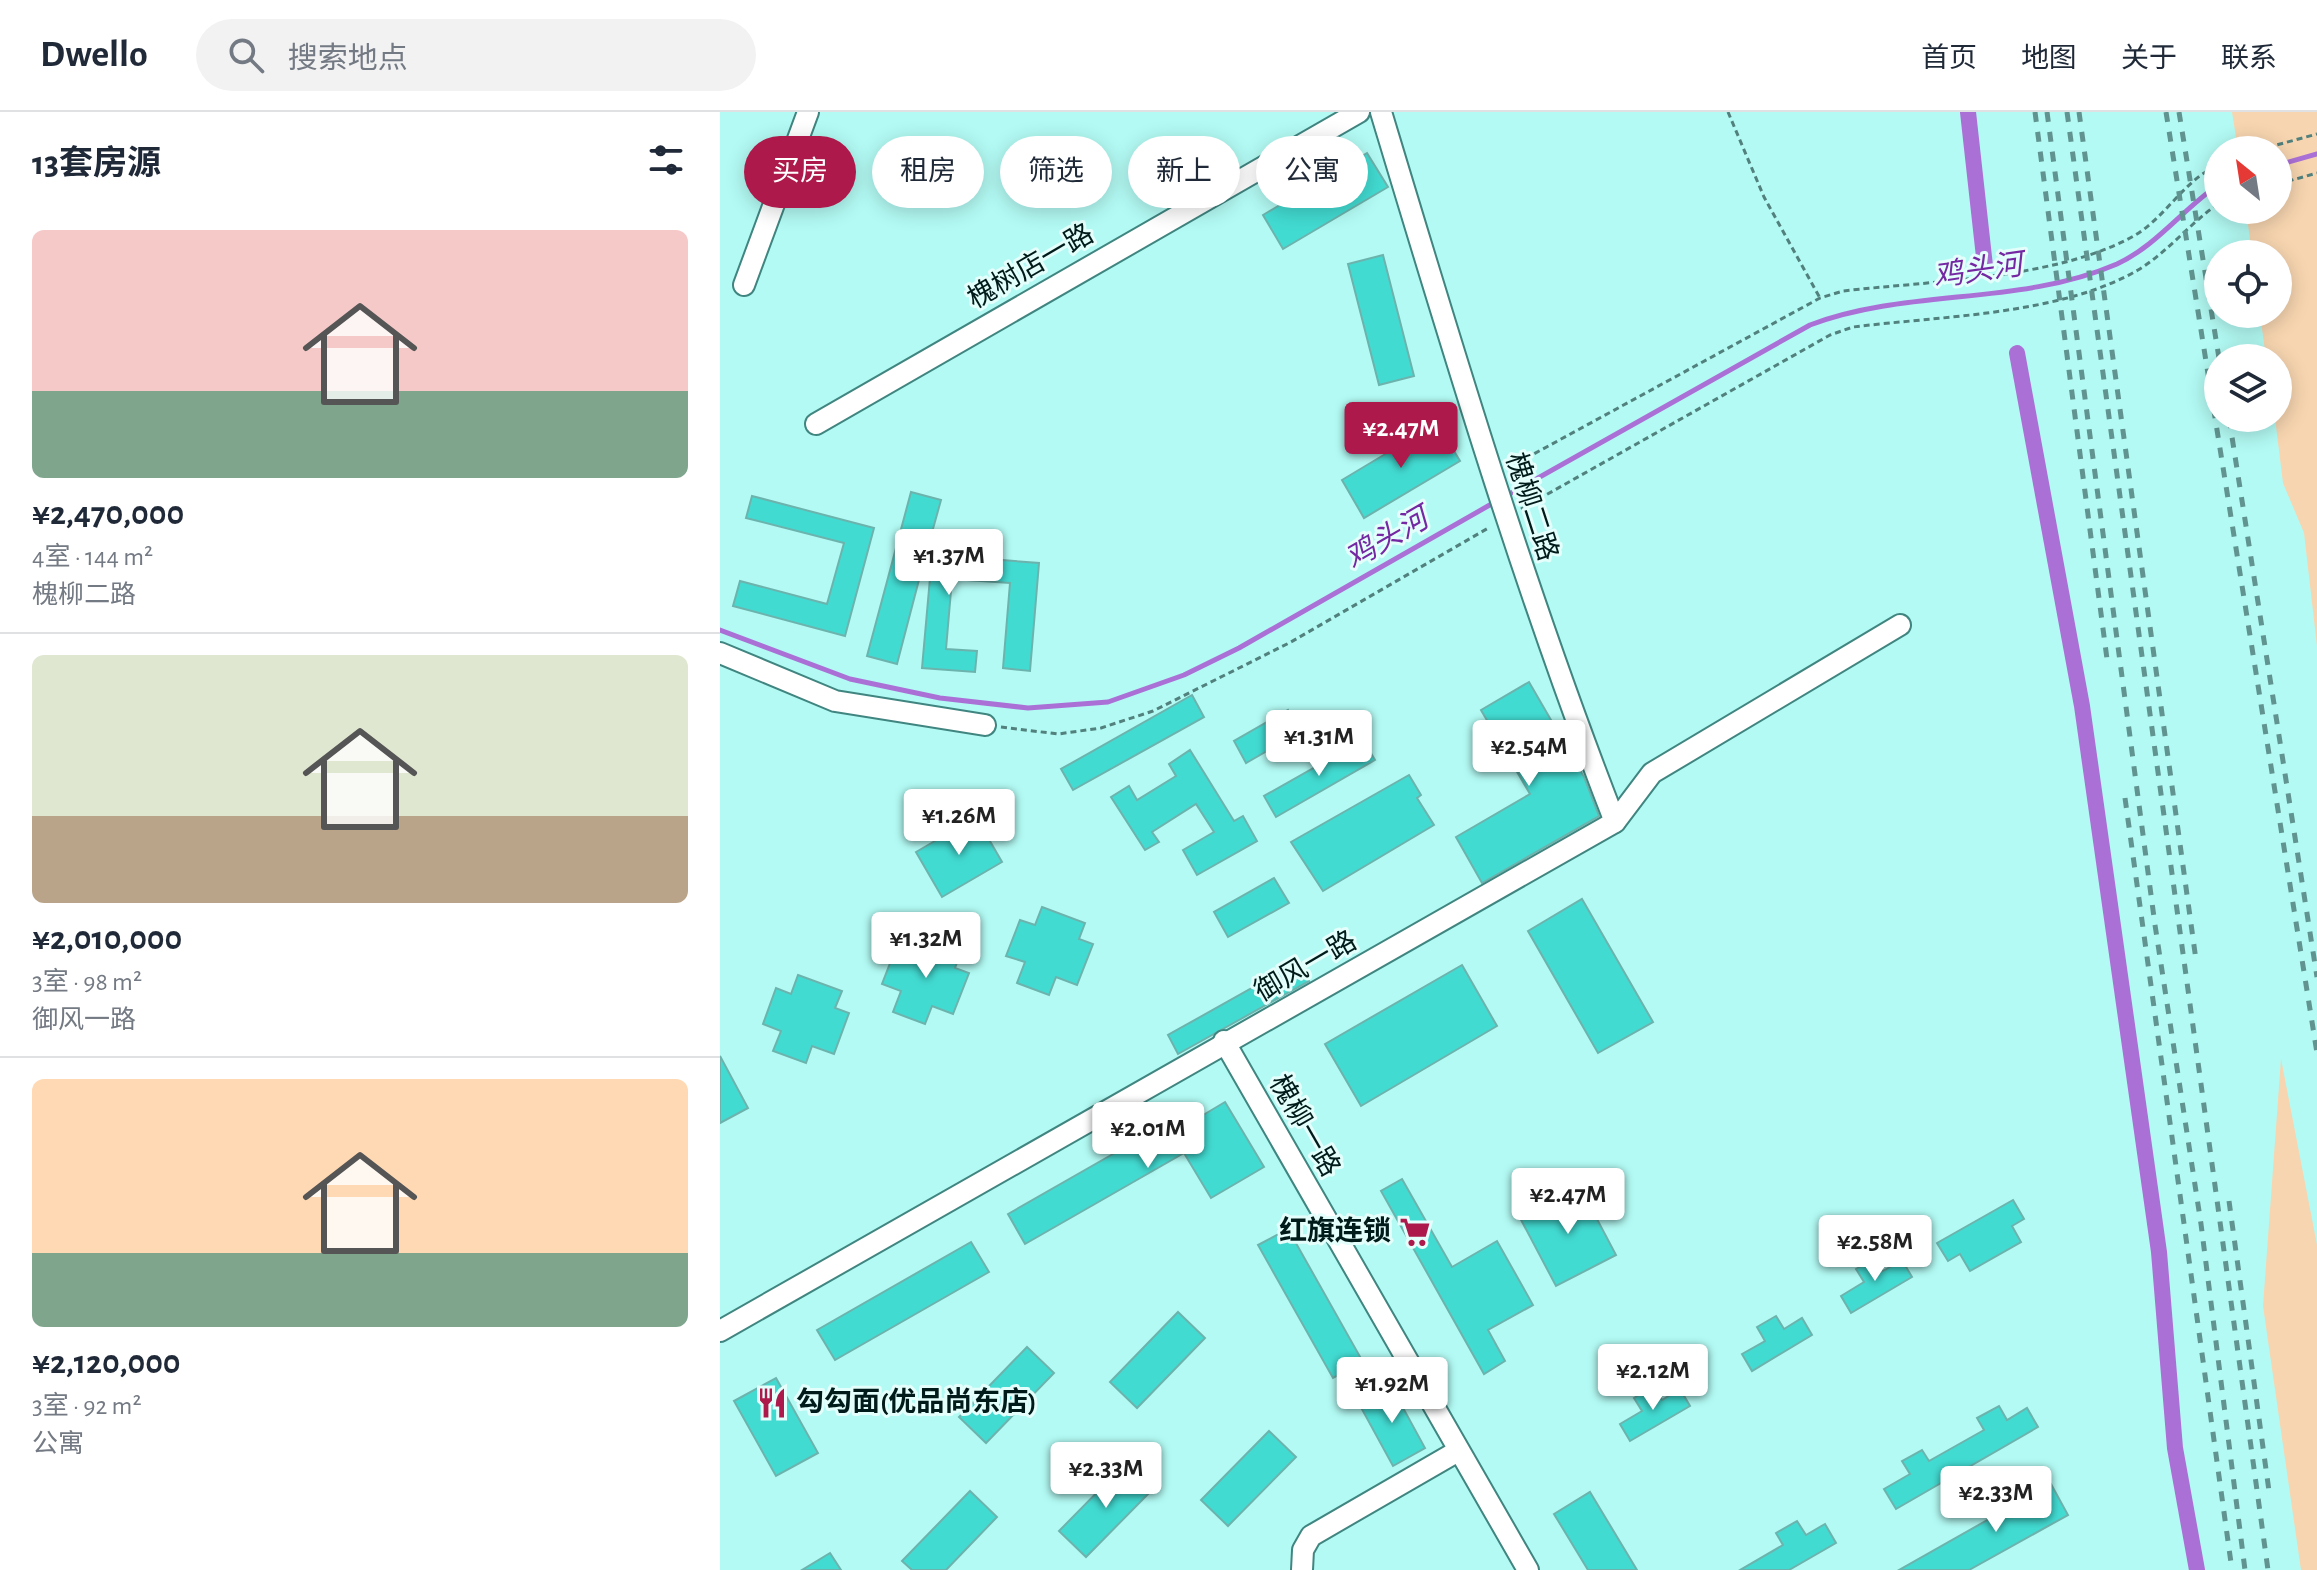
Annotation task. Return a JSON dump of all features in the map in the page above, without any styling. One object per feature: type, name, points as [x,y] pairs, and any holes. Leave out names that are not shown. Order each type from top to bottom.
[{"type":"street","points":[[744,285],[808,112]]},
{"type":"street","name":"槐树店一路","points":[[816,424],[1359,112]]},
{"type":"street","name":"槐柳二路","points":[[1381,112],[1504,519],[1564,691],[1615,822]]},
{"type":"street","name":"御风一路","points":[[720,1331],[1224,1041],[1247,1033],[1615,822],[1652,773],[1900,625]]},
{"type":"street","points":[[720,653],[835,701],[985,725]]},
{"type":"street","name":"槐柳一路","points":[[1224,1041],[1528,1570]]},
{"type":"street","points":[[1302,1570],[1303,1550],[1311,1536],[1458,1451]]},
{"type":"path","points":[[1728,112],[1764,197],[1820,298]]},
{"type":"path","points":[[2292,141],[2317,134]]},
{"type":"path","points":[[2292,180],[2317,173]]},
{"type":"path","points":[[1491,477],[1820,298],[1843,291],[2019,270],[2094,253],[2148,227],[2185,186],[2204,174]]},
{"type":"path","points":[[985,725],[1058,734],[1101,728],[1153,711],[1291,642],[1830,335],[1853,327],[2021,306],[2115,282],[2159,255],[2204,214]]},
{"type":"shaded area","points":[[2232,112],[2317,112],[2317,646],[2304,533],[2283,483],[2277,432],[2292,432],[2292,344],[2264,344],[2262,328],[2292,328],[2292,240],[2250,240],[2248,224],[2292,224],[2292,136],[2236,136]]},
{"type":"shaded area","points":[[2281,1059],[2317,1245],[2317,1570],[2301,1570],[2263,1306]]},
{"type":"building","points":[[1368,155],[1388,187],[1368,199]]},
{"type":"building","points":[[1275,208],[1352,208],[1283,249],[1263,215]]},
{"type":"building","points":[[1383,255],[1414,376],[1379,385],[1348,264]]},
{"type":"building","points":[[1437,423],[1460,461],[1364,518],[1342,480]]},
{"type":"building","points":[[911,492],[941,500],[926,554],[1039,563],[1030,671],[1003,668],[1010,583],[952,579],[946,649],[977,651],[975,672],[922,668],[930,578],[920,576],[897,664],[867,656]]},
{"type":"building","points":[[752,496],[874,528],[845,636],[733,606],[740,581],[827,604],[844,543],[746,518]]},
{"type":"building","points":[[1529,682],[1584,777],[1599,816],[1482,883],[1456,837],[1530,794],[1481,710]]},
{"type":"building","points":[[1192,695],[1204,717],[1073,790],[1061,769]]},
{"type":"building","points":[[1288,710],[1300,732],[1246,763],[1234,741]]},
{"type":"building","points":[[1363,740],[1375,760],[1276,817],[1264,796]]},
{"type":"building","points":[[1190,750],[1234,821],[1243,816],[1257,841],[1197,875],[1183,850],[1214,832],[1196,804],[1152,832],[1159,842],[1145,850],[1111,797],[1129,786],[1137,800],[1176,776],[1169,764]]},
{"type":"building","points":[[1409,775],[1421,795],[1417,798],[1434,825],[1323,891],[1291,842]]},
{"type":"building","points":[[976,817],[1002,862],[942,897],[916,852]]},
{"type":"building","points":[[1274,878],[1289,903],[1228,937],[1214,912]]},
{"type":"building","points":[[1582,899],[1653,1022],[1598,1053],[1528,931]]},
{"type":"building","points":[[1042,907],[1085,923],[1079,939],[1093,944],[1077,985],[1056,977],[1049,995],[1017,983],[1025,962],[1006,956],[1020,920],[1035,925]]},
{"type":"building","points":[[918,936],[961,952],[955,968],[969,973],[953,1014],[932,1006],[925,1024],[893,1012],[901,991],[882,984],[896,948],[911,954]]},
{"type":"building","points":[[1298,962],[1309,981],[1178,1054],[1168,1035]]},
{"type":"building","points":[[1462,965],[1497,1026],[1361,1106],[1325,1044]]},
{"type":"building","points":[[798,975],[842,991],[835,1008],[849,1013],[834,1054],[812,1046],[806,1063],[773,1051],[781,1031],[763,1024],[776,988],[791,994]]},
{"type":"building","points":[[720,1056],[748,1108],[720,1123]]},
{"type":"building","points":[[1225,1102],[1264,1167],[1211,1198],[1184,1153],[1025,1244],[1008,1214],[1162,1126],[1168,1136]]},
{"type":"building","points":[[1402,1179],[1452,1267],[1497,1241],[1533,1305],[1488,1330],[1505,1361],[1484,1374],[1381,1191]]},
{"type":"building","points":[[1579,1185],[1616,1255],[1556,1286],[1519,1216]]},
{"type":"building","points":[[2013,1200],[2024,1219],[2012,1226],[2021,1242],[1970,1271],[1960,1254],[1948,1261],[1937,1243]]},
{"type":"building","points":[[1288,1229],[1363,1362],[1333,1378],[1258,1245]]},
{"type":"building","points":[[971,1242],[989,1272],[835,1360],[817,1330]]},
{"type":"building","points":[[1875,1258],[1883,1271],[1902,1260],[1912,1277],[1851,1313],[1841,1296],[1864,1282],[1856,1269]]},
{"type":"building","points":[[1178,1312],[1205,1338],[1137,1408],[1110,1382]]},
{"type":"building","points":[[1776,1316],[1784,1329],[1802,1318],[1812,1335],[1752,1371],[1742,1354],[1765,1341],[1757,1327]]},
{"type":"building","points":[[1027,1347],[1054,1373],[986,1443],[959,1417]]},
{"type":"building","points":[[776,1378],[818,1453],[776,1476],[734,1401]]},
{"type":"building","points":[[1390,1384],[1425,1448],[1393,1466],[1358,1402]]},
{"type":"building","points":[[1654,1386],[1662,1400],[1680,1389],[1690,1406],[1630,1441],[1620,1424],[1642,1411],[1634,1398]]},
{"type":"building","points":[[1999,1406],[2007,1420],[2027,1408],[2038,1427],[1896,1509],[1884,1489],[1910,1474],[1902,1461],[1922,1450],[1929,1461],[1984,1430],[1977,1418]]},
{"type":"building","points":[[1269,1431],[1296,1457],[1228,1526],[1201,1500]]},
{"type":"building","points":[[1127,1462],[1154,1488],[1086,1557],[1059,1531]]},
{"type":"building","points":[[2051,1484],[2068,1515],[1969,1570],[1899,1570]]},
{"type":"building","points":[[970,1491],[997,1517],[946,1570],[912,1570],[902,1561]]},
{"type":"building","points":[[1590,1492],[1637,1570],[1588,1570],[1554,1514]]},
{"type":"building","points":[[1797,1521],[1806,1535],[1825,1524],[1836,1543],[1789,1570],[1740,1570],[1783,1545],[1776,1533]]},
{"type":"building","points":[[830,1553],[841,1570],[802,1570]]},
{"type":"waterway","points":[[1968,112],[1985,266]]},
{"type":"waterway","name":"鸡头河","points":[[2292,161],[2317,154]]},
{"type":"waterway","name":"鸡头河","points":[[1504,497],[1810,325],[1847,313],[1886,306],[2003,292],[2080,277],[2131,256],[2204,196]]},
{"type":"waterway","points":[[2017,353],[2082,706],[2159,1252],[2175,1448],[2197,1570]]},
{"type":"waterway","name":"鸡头河","points":[[720,630],[850,679],[940,698],[1028,708],[1108,702],[1184,675],[1239,648],[1495,502]]},
{"type":"railway","points":[[2035,112],[2107,659]]},
{"type":"railway","points":[[2047,112],[2155,925],[2201,1224],[2245,1570]]},
{"type":"railway","points":[[2067,112],[2268,1570]]},
{"type":"railway","points":[[2079,112],[2196,960]]},
{"type":"railway","points":[[2166,112],[2317,1053]]},
{"type":"railway","points":[[2179,112],[2217,344]]},
{"type":"railway","points":[[2231,432],[2317,977]]},
{"type":"railway","points":[[2125,798],[2232,1570]]},
{"type":"railway","points":[[2229,1201],[2269,1491]]},
{"type":"place","name":"红旗连锁","points":[[1415,1232]]},
{"type":"place","name":"勾勾面(优品尚东店)","points":[[772,1403]]}]
